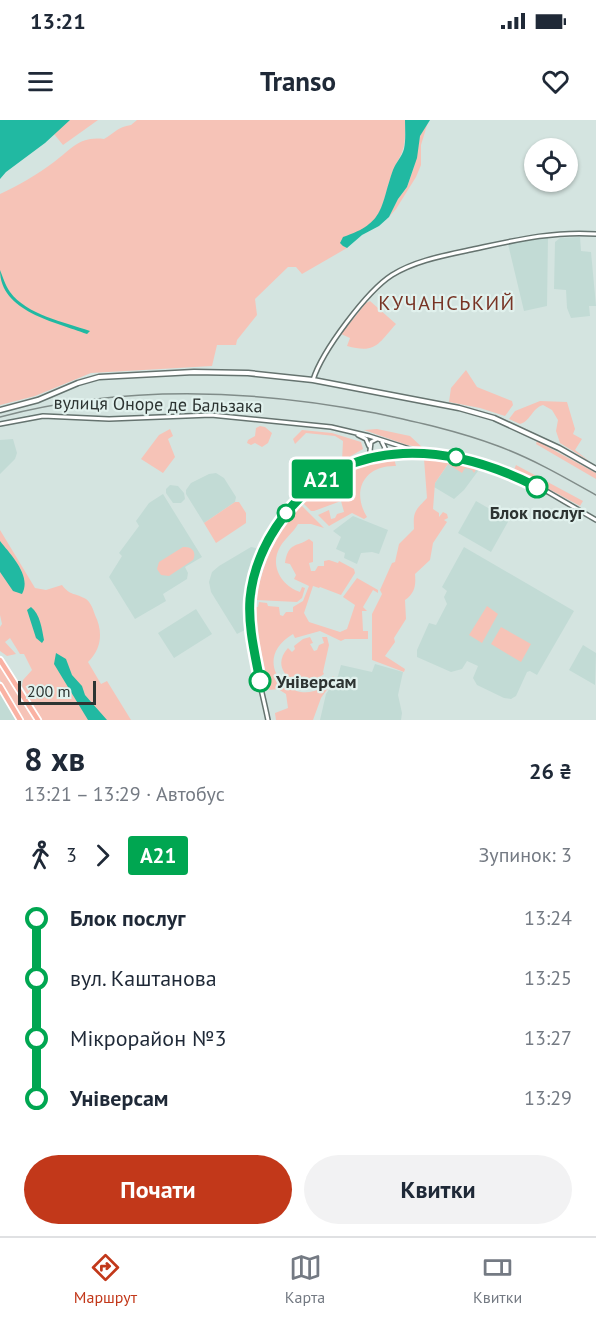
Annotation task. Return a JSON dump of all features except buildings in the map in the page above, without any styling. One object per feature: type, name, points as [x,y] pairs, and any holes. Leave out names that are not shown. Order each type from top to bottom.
[{"type":"main road","name":"вулиця Оноре де Бальзака","points":[[0,410],[38,400],[99,377],[194,372],[313,380],[344,384],[482,414],[525,431],[596,469]]},
{"type":"main road","points":[[0,660],[38,720]]},
{"type":"main road","points":[[0,686],[20,720]]},
{"type":"street","points":[[313,380],[329,349],[346,325],[373,291],[393,274],[422,261],[538,235],[596,234]]},
{"type":"street","name":"вулиця Оноре де Бальзака","points":[[0,424],[43,416],[109,419],[211,415],[310,424],[351,431],[419,452],[492,466],[548,492],[596,520]]},
{"type":"street","points":[[268,720],[250,624],[250,600],[256,564],[272,534],[297,499],[323,478],[361,460],[370,448],[371,442],[379,439],[385,448],[378,455],[372,454],[370,448],[363,438],[351,431]]},
{"type":"street","name":"вулиця Оноре де Бальзака","points":[[361,460],[378,455],[419,452]]},
{"type":"shaded area","points":[[0,120],[70,120],[0,179]]},
{"type":"shaded area","points":[[70,120],[98,120],[63,145],[54,134]]},
{"type":"shaded area","points":[[137,120],[405,120],[405,136],[403,148],[376,219],[359,232],[346,236],[343,246],[347,248],[302,274],[296,267],[288,267],[255,299],[257,315],[237,340],[236,345],[217,345],[212,366],[91,373],[35,396],[0,405],[0,194],[41,171],[76,144],[88,140],[104,139]]},
{"type":"shaded area","points":[[405,120],[430,120],[420,136],[417,158],[407,187],[389,217],[347,248],[340,243],[343,237],[367,226],[379,212],[393,170],[404,149]]},
{"type":"shaded area","points":[[428,122],[421,145],[421,165],[416,177],[389,217],[407,187],[414,167],[420,136]]},
{"type":"shaded area","points":[[548,237],[547,306],[524,311],[508,244]]},
{"type":"shaded area","points":[[580,237],[581,251],[591,252],[596,306],[589,306],[590,316],[571,318],[567,308],[566,290],[554,289],[555,242],[560,238]]},
{"type":"shaded area","points":[[0,270],[10,292],[26,307],[47,317],[90,331],[87,334],[60,325],[19,306],[2,284]]},
{"type":"shaded area","points":[[370,301],[396,324],[376,346],[364,349],[347,346],[350,338],[341,334]]},
{"type":"shaded area","points":[[466,370],[477,387],[512,401],[513,405],[505,416],[449,402],[451,388]]},
{"type":"shaded area","points":[[540,401],[567,402],[575,429],[573,434],[582,439],[575,450],[589,461],[560,443],[556,431],[558,420],[552,410],[543,405],[520,424],[509,419],[515,411]]},
{"type":"shaded area","points":[[260,426],[272,433],[268,443],[262,447],[255,443],[251,445],[247,443],[255,436],[256,428]]},
{"type":"shaded area","points":[[170,429],[173,436],[168,439],[175,457],[163,473],[141,459],[159,435]]},
{"type":"shaded area","points":[[377,429],[410,436],[423,448],[364,430]]},
{"type":"shaded area","points":[[302,430],[332,433],[361,442],[363,449],[342,461],[343,441],[335,436],[306,433],[295,444],[293,439]]},
{"type":"shaded area","points":[[13,439],[17,453],[15,459],[0,474],[0,440]]},
{"type":"shaded area","points":[[537,441],[596,473],[596,479],[536,444]]},
{"type":"shaded area","points":[[394,458],[396,466],[376,470],[364,481],[360,498],[367,517],[364,519],[352,513],[329,526],[318,515],[329,510],[331,519],[335,518],[337,514],[344,512],[341,501],[314,511],[303,503],[334,479],[368,465]]},
{"type":"shaded area","points":[[424,459],[477,468],[474,473],[465,468],[462,473],[448,464],[435,483],[433,509],[439,513],[439,517],[443,512],[447,514],[448,518],[444,520],[447,522],[433,543],[430,560],[415,574],[414,589],[405,600],[406,619],[385,656],[405,669],[404,672],[372,660],[372,614],[382,594],[380,590],[392,563],[395,562],[399,544],[414,529],[416,512],[427,498]]},
{"type":"shaded area","points":[[451,460],[481,467],[464,490],[454,499],[434,487]]},
{"type":"shaded area","points":[[516,465],[583,501],[580,506],[514,470]]},
{"type":"shaded area","points":[[216,473],[224,478],[236,497],[235,502],[204,523],[186,494],[186,490],[191,483]]},
{"type":"shaded area","points":[[170,485],[178,486],[184,493],[185,499],[181,503],[173,503],[166,493]]},
{"type":"shaded area","points":[[163,494],[202,557],[185,567],[188,573],[187,579],[163,594],[166,601],[135,619],[109,577],[122,556],[119,553],[139,526],[136,521],[149,503]]},
{"type":"shaded area","points":[[476,501],[509,520],[491,552],[458,533]]},
{"type":"shaded area","points":[[235,502],[239,502],[246,513],[246,523],[216,543],[204,523]]},
{"type":"shaded area","points":[[301,505],[324,528],[311,524],[298,524],[280,547],[276,561],[279,574],[288,585],[300,592],[302,587],[305,588],[302,598],[297,602],[256,600],[272,549],[284,527]]},
{"type":"shaded area","points":[[353,516],[388,530],[379,554],[361,553],[357,564],[344,558],[345,553],[336,549],[341,537],[333,531]]},
{"type":"shaded area","points":[[0,530],[35,588],[46,590],[62,585],[68,591],[89,602],[98,621],[100,640],[93,657],[88,662],[101,684],[107,681],[131,720],[42,720],[22,686],[23,680],[32,670],[24,654],[20,654],[10,638],[5,642],[16,654],[7,656],[0,651],[2,624],[0,615]]},
{"type":"shaded area","points":[[309,539],[313,542],[313,562],[309,563],[311,571],[315,571],[318,566],[324,566],[324,561],[329,560],[338,563],[339,561],[354,569],[355,573],[341,595],[313,586],[304,613],[309,622],[340,632],[347,629],[355,605],[343,597],[357,578],[378,590],[378,593],[373,590],[363,607],[367,611],[362,611],[363,631],[368,631],[368,639],[341,641],[320,631],[295,638],[293,634],[279,646],[274,659],[276,672],[283,683],[294,690],[307,692],[321,688],[333,676],[335,678],[321,698],[313,720],[276,720],[275,713],[288,708],[286,694],[278,689],[269,690],[257,631],[256,607],[259,602],[279,607],[280,615],[283,616],[286,612],[293,612],[293,607],[303,601],[309,586],[294,579],[296,575],[290,564],[285,563],[291,548]]},
{"type":"shaded area","points":[[0,541],[22,573],[24,587],[22,594],[13,591],[0,572]]},
{"type":"shaded area","points":[[183,547],[193,550],[193,560],[169,576],[161,575],[157,569],[159,562]]},
{"type":"shaded area","points":[[251,547],[260,549],[254,564],[249,590],[247,615],[249,628],[237,634],[211,592],[209,582],[212,572],[219,566]]},
{"type":"shaded area","points":[[464,547],[574,611],[537,675],[530,671],[527,672],[516,696],[511,699],[477,685],[473,678],[478,666],[467,661],[462,669],[451,672],[417,657],[417,650],[429,623],[436,625],[447,604],[444,597],[447,591],[442,587]]},
{"type":"shaded area","points":[[487,606],[498,614],[482,643],[469,635]]},
{"type":"shaded area","points":[[31,607],[40,622],[44,640],[42,643],[36,638],[27,610]]},
{"type":"shaded area","points":[[196,609],[212,634],[174,658],[158,633]]},
{"type":"shaded area","points":[[501,627],[531,644],[521,662],[491,644]]},
{"type":"shaded area","points":[[310,637],[313,643],[310,644],[314,651],[324,643],[322,637],[327,637],[329,645],[324,674],[314,681],[295,678],[293,681],[283,670],[282,657],[288,648],[292,652],[295,649],[294,646]]},
{"type":"shaded area","points":[[583,645],[596,653],[595,685],[569,670]]},
{"type":"shaded area","points":[[56,653],[66,659],[72,675],[82,686],[85,695],[107,720],[88,720],[54,664]]},
{"type":"shaded area","points":[[375,664],[403,672],[398,695],[402,713],[401,720],[320,720],[326,694],[338,676],[341,665],[372,672]]},
{"type":"shaded area","points":[[0,665],[34,720],[24,720],[0,680]]},
{"type":"shaded area","points":[[0,691],[18,720],[0,720]]},
{"type":"tram line","points":[[0,417],[46,407],[140,395],[234,395],[329,405],[406,420],[483,441],[536,462],[596,495]]},
{"type":"bus line","name":"А21","points":[[260,681],[250,624],[250,600],[256,564],[265,544],[281,520],[297,499],[315,483],[361,460],[380,455],[419,452],[492,466],[537,487]]},
{"type":"place","name":"Блок послуг","points":[[537,487]]},
{"type":"place","name":"Універсам","points":[[260,681]]},
{"type":"district","name":"КУЧАНСЬКИЙ","points":[[447,303]]}]
